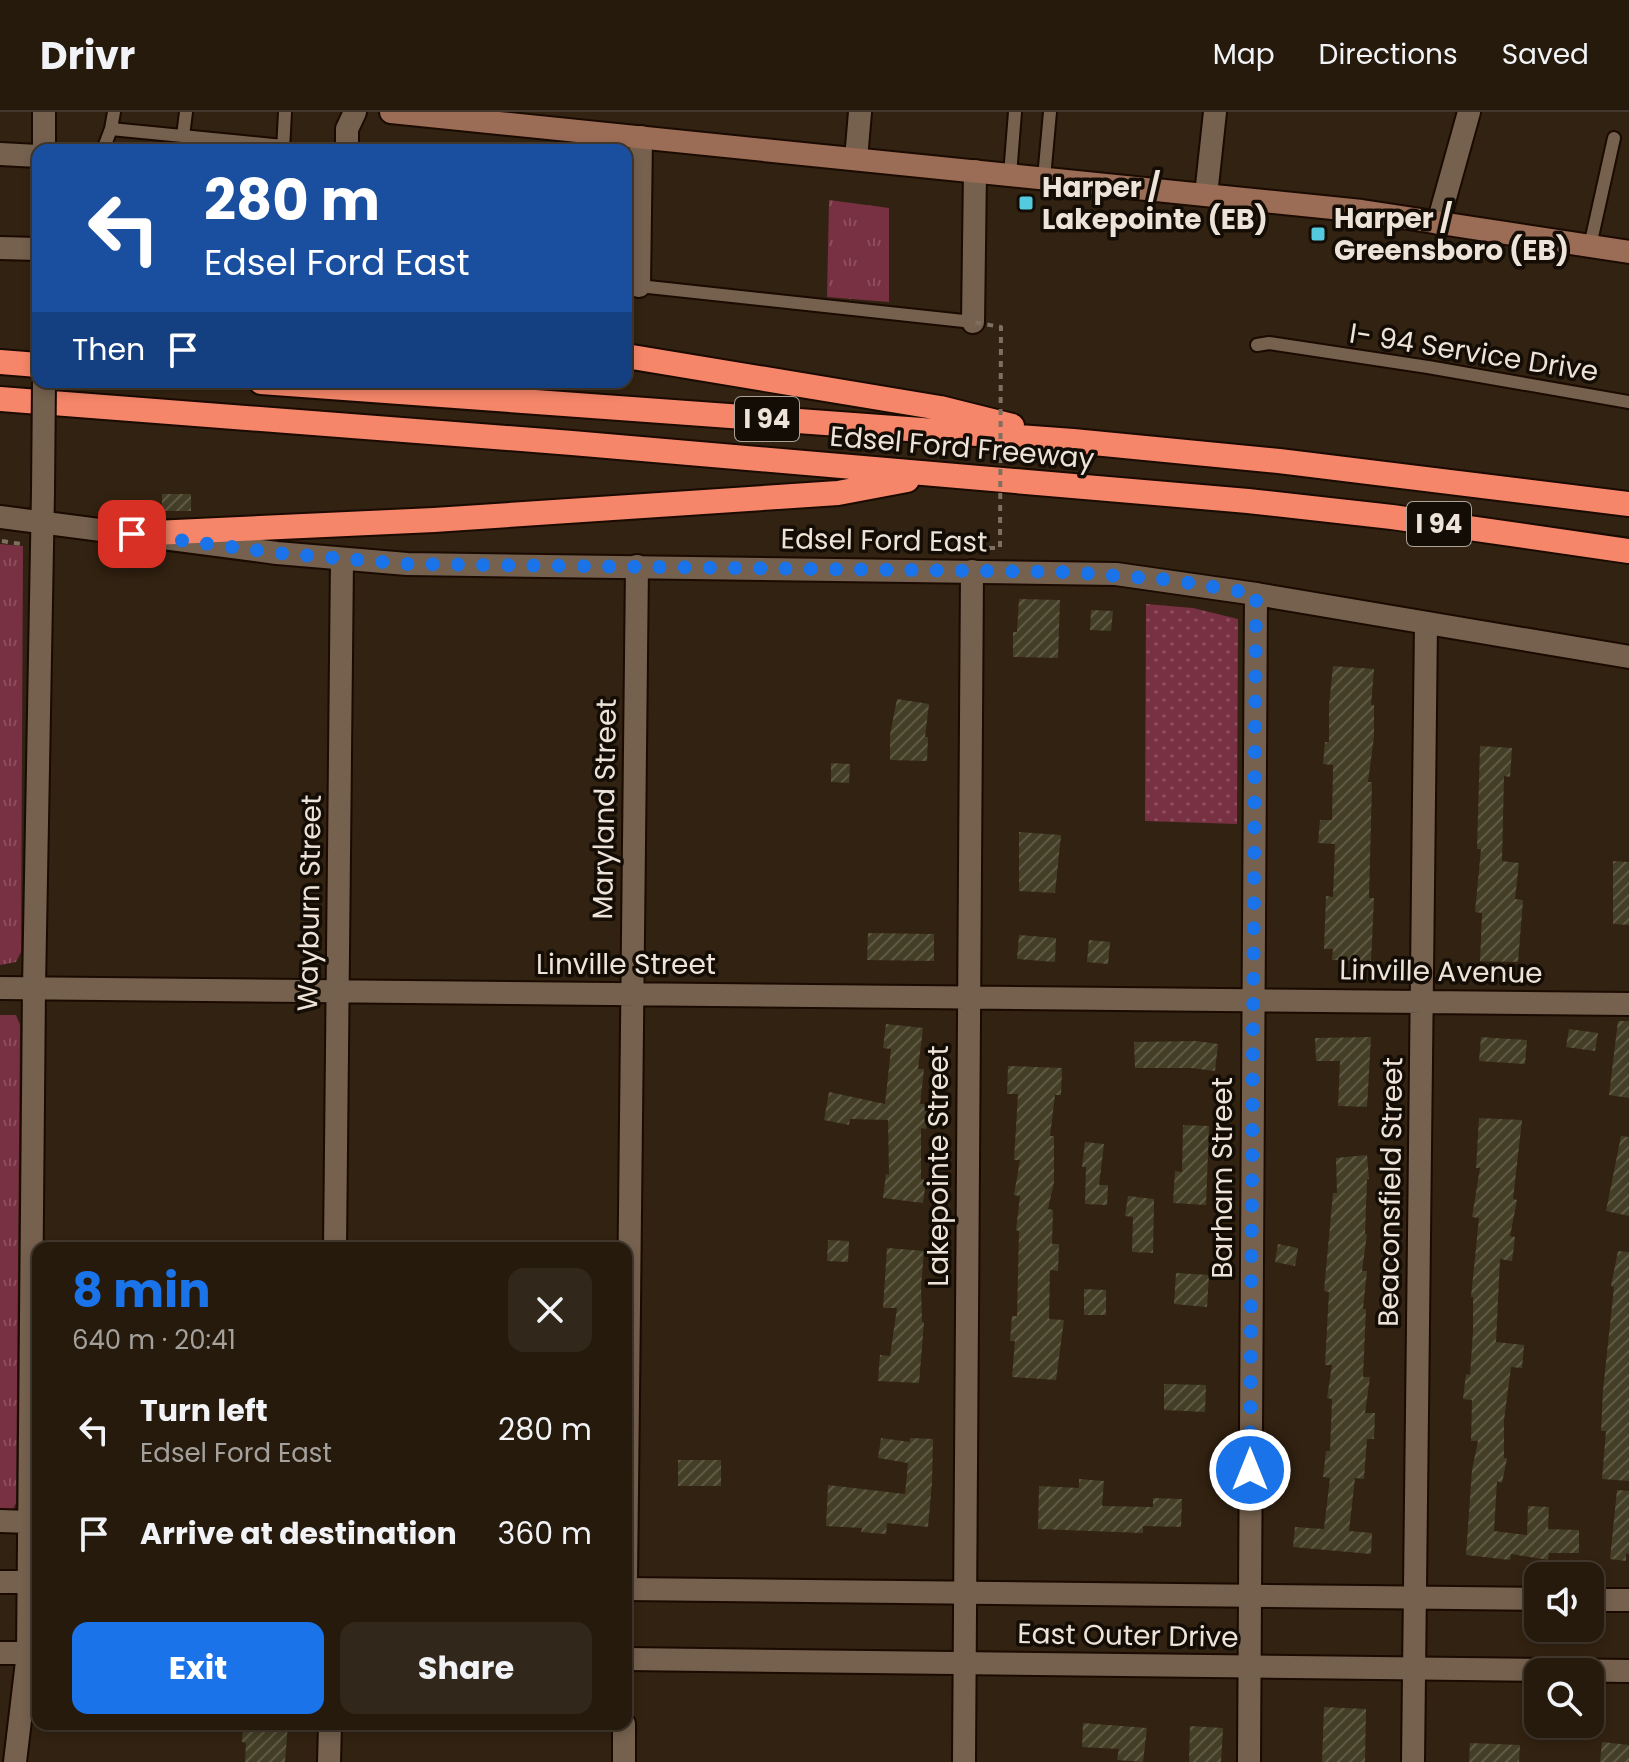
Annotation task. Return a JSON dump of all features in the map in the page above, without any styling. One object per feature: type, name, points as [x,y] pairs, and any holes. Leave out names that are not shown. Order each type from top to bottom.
[{"type":"highway","points":[[632,357],[940,408],[1073,441]]},
{"type":"highway","points":[[0,362],[32,365]]},
{"type":"highway","name":"Edsel Ford Freeway","points":[[344,388],[1073,441],[1279,461],[1629,504]]},
{"type":"highway","name":"Edsel Ford Freeway","points":[[0,399],[1248,501],[1392,517],[1629,551]]},
{"type":"highway","points":[[132,534],[434,520],[838,493],[935,474]]},
{"type":"main road","points":[[391,112],[1362,211],[1629,252]]},
{"type":"street","points":[[44,112],[44,144]]},
{"type":"street","points":[[347,144],[347,129],[355,112]]},
{"type":"street","points":[[856,159],[860,112]]},
{"type":"street","points":[[1206,195],[1215,112]]},
{"type":"street","points":[[1438,223],[1469,112]]},
{"type":"street","points":[[639,286],[641,137]]},
{"type":"street","points":[[0,154],[32,156]]},
{"type":"street","points":[[973,322],[975,171]]},
{"type":"street","points":[[0,248],[32,249]]},
{"type":"street","points":[[32,1242],[44,388]]},
{"type":"street","name":"Edsel Ford East","points":[[0,517],[277,553],[407,564],[1116,574],[1256,594],[1629,657]]},
{"type":"street","name":"Wayburn Street","points":[[335,1242],[342,559]]},
{"type":"street","name":"Maryland Street","points":[[629,1242],[637,566]]},
{"type":"street","name":"Lakepointe Street","points":[[964,1762],[972,571]]},
{"type":"street","name":"Barham Street","points":[[1249,1762],[1256,594]]},
{"type":"street","name":"Beaconsfield Street","points":[[1413,1762],[1426,623]]},
{"type":"street","name":"Linville Street","points":[[0,988],[1252,999]]},
{"type":"street","name":"Linville Avenue","points":[[1252,999],[1629,1004]]},
{"type":"street","points":[[32,1255],[32,1552]]},
{"type":"street","points":[[0,1521],[30,1522]]},
{"type":"street","points":[[0,1582],[32,1582]]},
{"type":"street","name":"East Outer Drive","points":[[632,1589],[1524,1599]]},
{"type":"street","points":[[1604,1600],[1629,1600]]},
{"type":"street","points":[[0,1653],[32,1653]]},
{"type":"street","points":[[15,1762],[32,1659]]},
{"type":"street","name":"East Outer Drive","points":[[632,1659],[1629,1671]]},
{"type":"street","points":[[329,1762],[330,1730]]},
{"type":"street","points":[[624,1730],[624,1762]]},
{"type":"lane","points":[[105,144],[114,112]]},
{"type":"lane","points":[[183,136],[186,112]]},
{"type":"lane","points":[[283,144],[285,112]]},
{"type":"lane","points":[[1010,175],[1015,112]]},
{"type":"lane","points":[[1044,178],[1050,112]]},
{"type":"lane","points":[[111,129],[228,144]]},
{"type":"lane","points":[[1590,246],[1614,138]]},
{"type":"lane","points":[[639,286],[973,322]]},
{"type":"lane","name":"I- 94 Service Drive","points":[[1257,345],[1269,343],[1629,402]]},
{"type":"path","points":[[953,548],[1000,548],[1001,327],[973,322]]},
{"type":"path","points":[[0,541],[23,544]]},
{"type":"green space","points":[[829,200],[889,208],[889,302],[827,297]]},
{"type":"green space","points":[[0,544],[23,546],[21,952],[16,962],[0,965]]},
{"type":"green space","points":[[1146,604],[1193,608],[1238,619],[1237,824],[1145,821]]},
{"type":"green space","points":[[0,1015],[16,1015],[20,1025],[16,1503],[11,1513],[0,1516]]},
{"type":"building","points":[[162,494],[191,494],[191,511],[162,511]]},
{"type":"building","points":[[1019,599],[1060,600],[1058,658],[1013,657],[1013,632],[1017,632]]},
{"type":"building","points":[[1091,610],[1113,611],[1111,631],[1090,630]]},
{"type":"building","points":[[1333,666],[1374,669],[1371,705],[1374,705],[1374,736],[1368,782],[1372,782],[1369,898],[1374,898],[1371,961],[1332,960],[1333,949],[1324,949],[1326,896],[1333,897],[1335,844],[1318,843],[1320,820],[1332,820],[1333,765],[1323,764],[1325,742],[1329,742]]},
{"type":"building","points":[[897,699],[929,704],[925,737],[928,737],[927,761],[890,760],[890,735]]},
{"type":"building","points":[[1480,746],[1512,748],[1510,777],[1504,776],[1502,861],[1519,863],[1515,899],[1523,900],[1518,962],[1480,961],[1482,913],[1475,912],[1481,849],[1477,849]]},
{"type":"building","points":[[831,763],[850,764],[849,783],[831,782]]},
{"type":"building","points":[[1019,832],[1061,835],[1055,893],[1019,891]]},
{"type":"building","points":[[1613,861],[1629,862],[1629,925],[1613,924]]},
{"type":"building","points":[[868,933],[934,934],[934,961],[867,960]]},
{"type":"building","points":[[1019,935],[1056,938],[1055,962],[1017,959]]},
{"type":"building","points":[[1089,940],[1110,942],[1108,964],[1087,962]]},
{"type":"building","points":[[1618,1021],[1629,1021],[1629,1098],[1609,1095]]},
{"type":"building","points":[[886,1024],[923,1028],[918,1069],[924,1069],[920,1104],[927,1104],[929,1113],[926,1129],[921,1128],[921,1179],[926,1180],[923,1203],[883,1198],[886,1174],[889,1175],[888,1120],[850,1119],[849,1125],[824,1120],[829,1092],[885,1104],[891,1049],[883,1048]]},
{"type":"building","points":[[1569,1029],[1598,1033],[1595,1051],[1566,1047]]},
{"type":"building","points":[[1371,1037],[1367,1107],[1338,1106],[1340,1061],[1316,1061],[1315,1038]]},
{"type":"building","points":[[1481,1037],[1527,1040],[1525,1064],[1479,1061]]},
{"type":"building","points":[[1196,1041],[1218,1044],[1215,1071],[1135,1068],[1134,1042]]},
{"type":"building","points":[[1008,1066],[1062,1068],[1061,1095],[1055,1095],[1050,1136],[1054,1136],[1054,1182],[1048,1209],[1053,1210],[1052,1244],[1059,1244],[1058,1271],[1050,1270],[1049,1319],[1064,1320],[1056,1380],[1012,1377],[1015,1341],[1010,1341],[1012,1316],[1017,1316],[1019,1231],[1016,1230],[1020,1196],[1014,1195],[1020,1160],[1014,1160],[1018,1094],[1007,1094]]},
{"type":"building","points":[[1479,1118],[1522,1120],[1513,1199],[1517,1200],[1510,1236],[1515,1237],[1512,1261],[1500,1259],[1496,1342],[1524,1345],[1522,1368],[1511,1367],[1504,1420],[1504,1458],[1507,1458],[1502,1483],[1497,1481],[1494,1531],[1527,1535],[1528,1506],[1549,1507],[1548,1529],[1579,1530],[1579,1553],[1549,1553],[1548,1560],[1511,1554],[1510,1560],[1466,1555],[1472,1470],[1478,1441],[1471,1441],[1472,1400],[1463,1399],[1466,1374],[1470,1375],[1473,1332],[1471,1297],[1479,1218],[1472,1217],[1480,1168],[1476,1168]]},
{"type":"building","points":[[1183,1125],[1209,1126],[1206,1205],[1173,1203],[1175,1171],[1182,1172]]},
{"type":"building","points":[[1621,1136],[1629,1137],[1629,1216],[1606,1211]]},
{"type":"building","points":[[1085,1142],[1104,1144],[1099,1185],[1108,1185],[1107,1205],[1085,1204],[1086,1167],[1082,1167]]},
{"type":"building","points":[[1367,1155],[1367,1234],[1362,1271],[1367,1271],[1363,1309],[1366,1309],[1363,1377],[1370,1377],[1365,1413],[1375,1413],[1374,1439],[1367,1439],[1364,1479],[1355,1478],[1349,1531],[1372,1533],[1371,1554],[1293,1547],[1295,1527],[1324,1529],[1330,1478],[1323,1477],[1326,1451],[1330,1451],[1332,1399],[1327,1398],[1332,1365],[1325,1365],[1329,1292],[1324,1291],[1333,1193],[1337,1193],[1336,1158]]},
{"type":"building","points":[[1128,1196],[1154,1199],[1153,1253],[1132,1252],[1133,1217],[1125,1216]]},
{"type":"building","points":[[828,1240],[849,1241],[848,1262],[827,1261]]},
{"type":"building","points":[[1278,1244],[1298,1248],[1295,1266],[1275,1262]]},
{"type":"building","points":[[887,1248],[924,1251],[921,1286],[924,1322],[919,1383],[878,1381],[880,1355],[890,1356],[897,1308],[883,1308]]},
{"type":"building","points":[[1618,1251],[1629,1252],[1629,1481],[1602,1479],[1606,1431],[1601,1431],[1603,1390],[1614,1287],[1611,1286]]},
{"type":"building","points":[[1176,1273],[1209,1275],[1207,1307],[1174,1304]]},
{"type":"building","points":[[1084,1289],[1106,1290],[1106,1315],[1084,1315]]},
{"type":"building","points":[[1164,1384],[1206,1385],[1205,1412],[1164,1410]]},
{"type":"building","points":[[881,1438],[910,1442],[910,1438],[933,1439],[928,1527],[887,1523],[886,1534],[861,1532],[862,1528],[826,1526],[828,1485],[905,1494],[908,1463],[878,1458]]},
{"type":"building","points":[[678,1460],[721,1460],[721,1486],[678,1486]]},
{"type":"building","points":[[1079,1479],[1104,1481],[1102,1506],[1153,1507],[1153,1498],[1182,1499],[1181,1527],[1143,1526],[1143,1533],[1038,1529],[1039,1486],[1079,1488]]},
{"type":"building","points":[[1617,1490],[1629,1491],[1629,1554],[1626,1553],[1626,1561],[1610,1559]]},
{"type":"building","points":[[1324,1707],[1366,1709],[1365,1762],[1322,1762]]},
{"type":"building","points":[[1083,1723],[1147,1728],[1143,1762],[1117,1760],[1119,1749],[1082,1747]]},
{"type":"building","points":[[1190,1726],[1223,1728],[1221,1762],[1189,1762]]},
{"type":"building","points":[[243,1730],[288,1730],[285,1762],[245,1762],[246,1743],[242,1742]]},
{"type":"building","points":[[1602,1742],[1629,1745],[1629,1762],[1600,1762]]},
{"type":"building","points":[[1470,1743],[1520,1745],[1519,1762],[1469,1762]]},
{"type":"place","name":"Harper / Lakepointe (EB)","points":[[1026,203]]},
{"type":"place","name":"Harper / Greensboro (EB)","points":[[1318,234]]},
{"type":"route","points":[[132,534],[277,553],[407,564],[1068,572],[1172,580],[1256,594],[1250,1470]]}]
